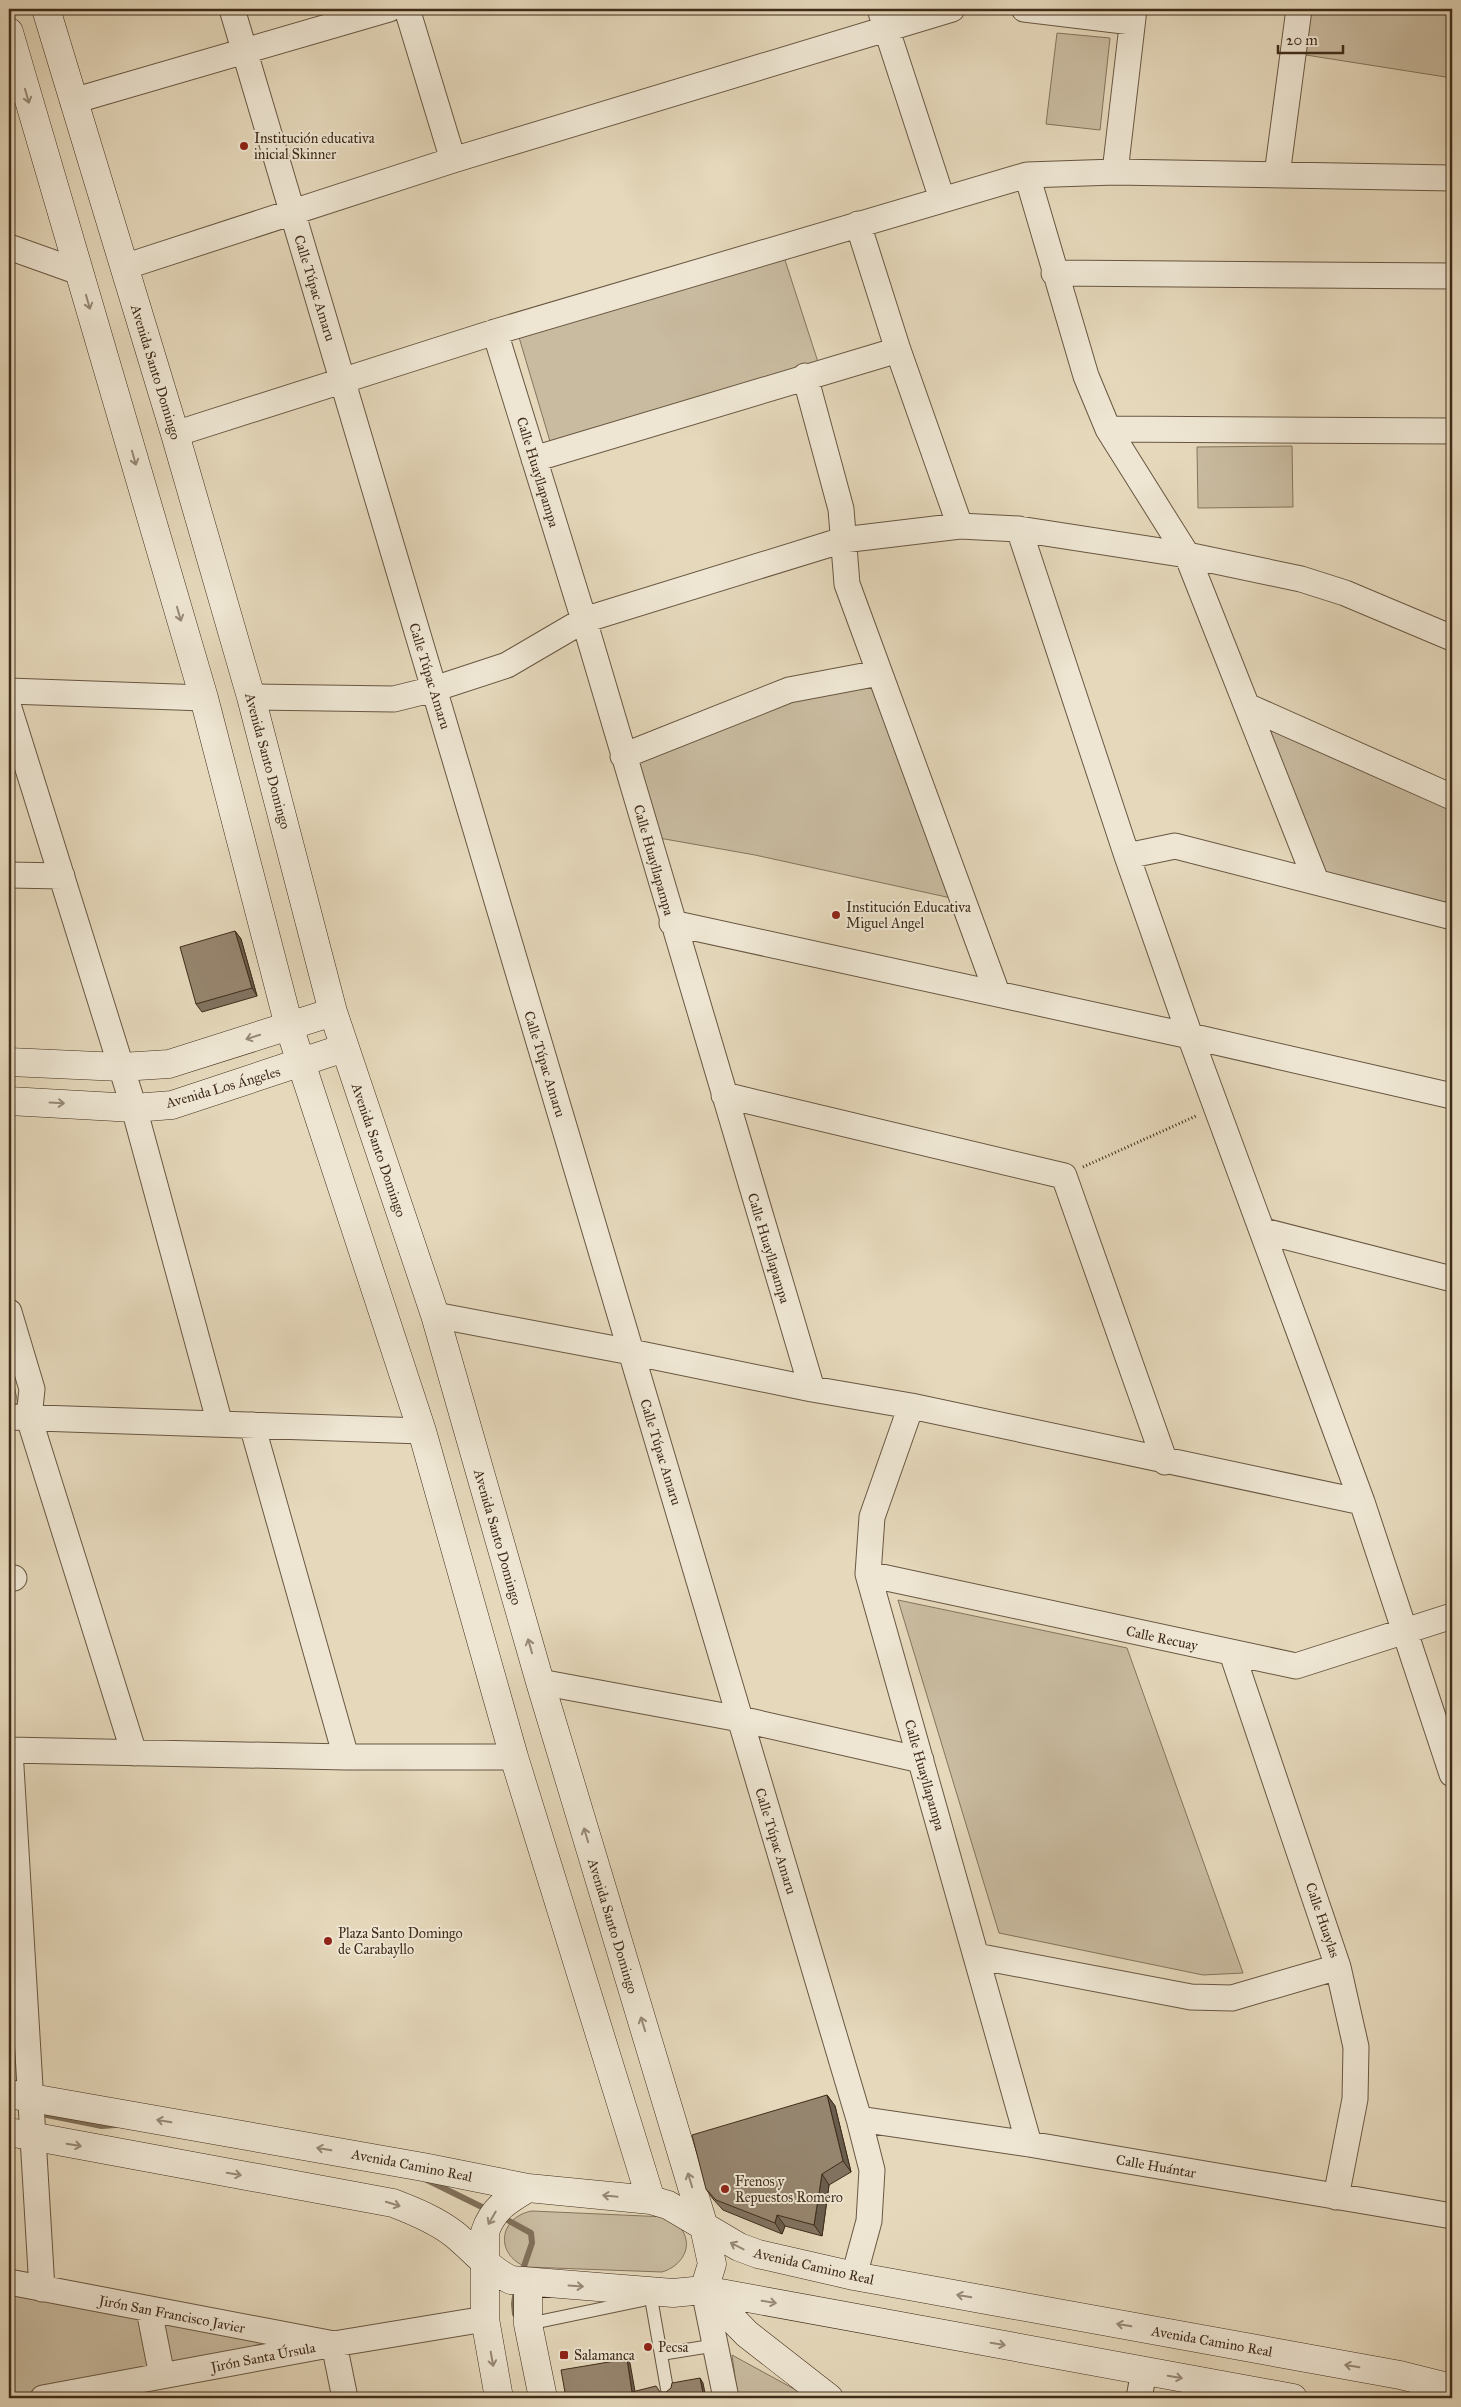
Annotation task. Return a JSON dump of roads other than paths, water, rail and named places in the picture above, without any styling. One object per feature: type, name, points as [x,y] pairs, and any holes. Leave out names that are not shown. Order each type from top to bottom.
[{"type":"street","name":"Avenida Santo Domingo","points":[[46,9],[175,434],[251,697],[333,1012],[435,1315],[540,1682],[704,2226],[712,2264],[704,2290]]},
{"type":"street","name":"Calle Túpac Amaru","points":[[232,9],[859,2120],[872,2170],[868,2221],[854,2276]]},
{"type":"street","points":[[73,101],[389,9]]},
{"type":"street","points":[[407,9],[453,160]]},
{"type":"street","points":[[124,267],[293,214],[883,19],[952,9]]},
{"type":"street","points":[[1024,9],[1133,16],[1116,172]]},
{"type":"street","points":[[1278,175],[1299,9]]},
{"type":"street","points":[[883,19],[942,199]]},
{"type":"street","points":[[9,32],[204,698],[289,1026],[422,1431],[514,1757],[651,2200]]},
{"type":"street","points":[[175,434],[495,332],[1026,174],[1116,172],[1452,178]]},
{"type":"street","points":[[1026,174],[1086,376],[1108,429],[1187,555],[1316,880]]},
{"type":"street","points":[[858,224],[898,350],[960,526]]},
{"type":"street","points":[[9,247],[79,272]]},
{"type":"street","points":[[1054,273],[1452,276]]},
{"type":"street","name":"Calle Huayllapampa","points":[[495,332],[584,620],[672,923],[812,1389]]},
{"type":"street","points":[[534,459],[898,350]]},
{"type":"street","points":[[806,376],[841,509],[847,584],[997,993]]},
{"type":"street","points":[[1108,429],[1452,431]]},
{"type":"street","points":[[251,697],[394,699],[434,689],[507,665],[584,620],[843,540],[960,526],[1019,529],[1187,555],[1301,579],[1345,593],[1452,638]]},
{"type":"street","points":[[1019,529],[1127,856],[1190,1036],[1264,1231],[1362,1502],[1452,1774]]},
{"type":"street","points":[[623,756],[790,690],[879,673]]},
{"type":"street","points":[[9,691],[204,698]]},
{"type":"street","points":[[1247,706],[1452,798]]},
{"type":"street","points":[[9,708],[134,1108],[220,1424]]},
{"type":"street","points":[[1127,856],[1175,846],[1316,880],[1452,917]]},
{"type":"street","points":[[9,875],[62,876]]},
{"type":"street","points":[[672,923],[997,993],[1452,1096]]},
{"type":"street","points":[[9,1062],[121,1067],[170,1064],[333,1012]]},
{"type":"street","name":"Avenida Los Ángeles","points":[[9,1101],[134,1108],[172,1105],[301,1064],[344,1048]]},
{"type":"street","points":[[724,1095],[1064,1176],[1164,1462]]},
{"type":"street","points":[[1264,1231],[1452,1279]]},
{"type":"street","points":[[9,1312],[32,1389],[19,1417],[134,1753]]},
{"type":"street","points":[[435,1315],[812,1389],[911,1406],[1164,1462],[1362,1502]]},
{"type":"street","name":"Calle Huayllapampa","points":[[911,1406],[872,1517],[868,1574],[1030,2144]]},
{"type":"street","points":[[19,1417],[422,1431]]},
{"type":"street","points":[[252,1425],[346,1757]]},
{"type":"street","name":"Calle Recuay","points":[[868,1574],[1296,1666],[1452,1616]]},
{"type":"street","name":"Calle Huaylas","points":[[1232,1653],[1338,1967],[1356,2047],[1355,2100],[1336,2197]]},
{"type":"street","points":[[540,1682],[740,1719],[921,1760]]},
{"type":"street","points":[[42,2289],[21,2135],[9,1750],[346,1757],[514,1757]]},
{"type":"street","points":[[976,1956],[1191,1997],[1232,1998],[1338,1967]]},
{"type":"street","name":"Avenida Camino Real","points":[[20,2096],[424,2166],[528,2188],[651,2200],[668,2204],[739,2247],[758,2254],[854,2276],[1400,2375],[1452,2388]]},
{"type":"street","name":"Calle Huántar","points":[[859,2120],[1030,2144],[1452,2216]]},
{"type":"street","points":[[21,2135],[392,2203],[423,2215],[454,2234],[485,2264],[511,2280],[662,2296],[704,2290],[1294,2398]]},
{"type":"street","points":[[499,2398],[485,2319],[484,2244],[489,2221],[500,2206],[528,2188]]},
{"type":"street","name":"Jirón San Francisco Javier","points":[[9,2282],[334,2344]]},
{"type":"street","points":[[528,2282],[528,2324],[543,2398]]},
{"type":"street","points":[[704,2290],[717,2345],[726,2398]]},
{"type":"street","points":[[704,2290],[747,2334],[829,2398]]},
{"type":"street","points":[[149,2310],[162,2376]]},
{"type":"street","name":"Jirón Santa Úrsula","points":[[43,2398],[334,2344],[485,2319]]},
{"type":"street","points":[[334,2344],[345,2398]]},
{"type":"street","points":[[1139,2398],[1144,2371]]},
{"type":"lane","points":[[528,2324],[662,2296],[661,2354],[667,2389]]},
{"type":"lane","points":[[661,2354],[717,2345]]},
{"type":"waterway","points":[[37,2113],[102,2126],[115,2125]]},
{"type":"waterway","points":[[425,2179],[488,2210]]},
{"type":"waterway","points":[[502,2217],[531,2233],[532,2243],[521,2275]]},
{"type":"waterway","points":[[515,2314],[516,2289]]},
{"type":"place","name":"Institución educativa inicial Skinner","points":[[244,146]]},
{"type":"place","name":"Institución Educativa Miguel Angel","points":[[836,915]]},
{"type":"place","name":"Plaza Santo Domingo de Carabayllo","points":[[328,1941]]},
{"type":"place","name":"Frenos y Repuestos Romero","points":[[725,2189]]},
{"type":"place","name":"Pecsa","points":[[648,2347]]},
{"type":"place","name":"Salamanca","points":[[564,2355]]}]
